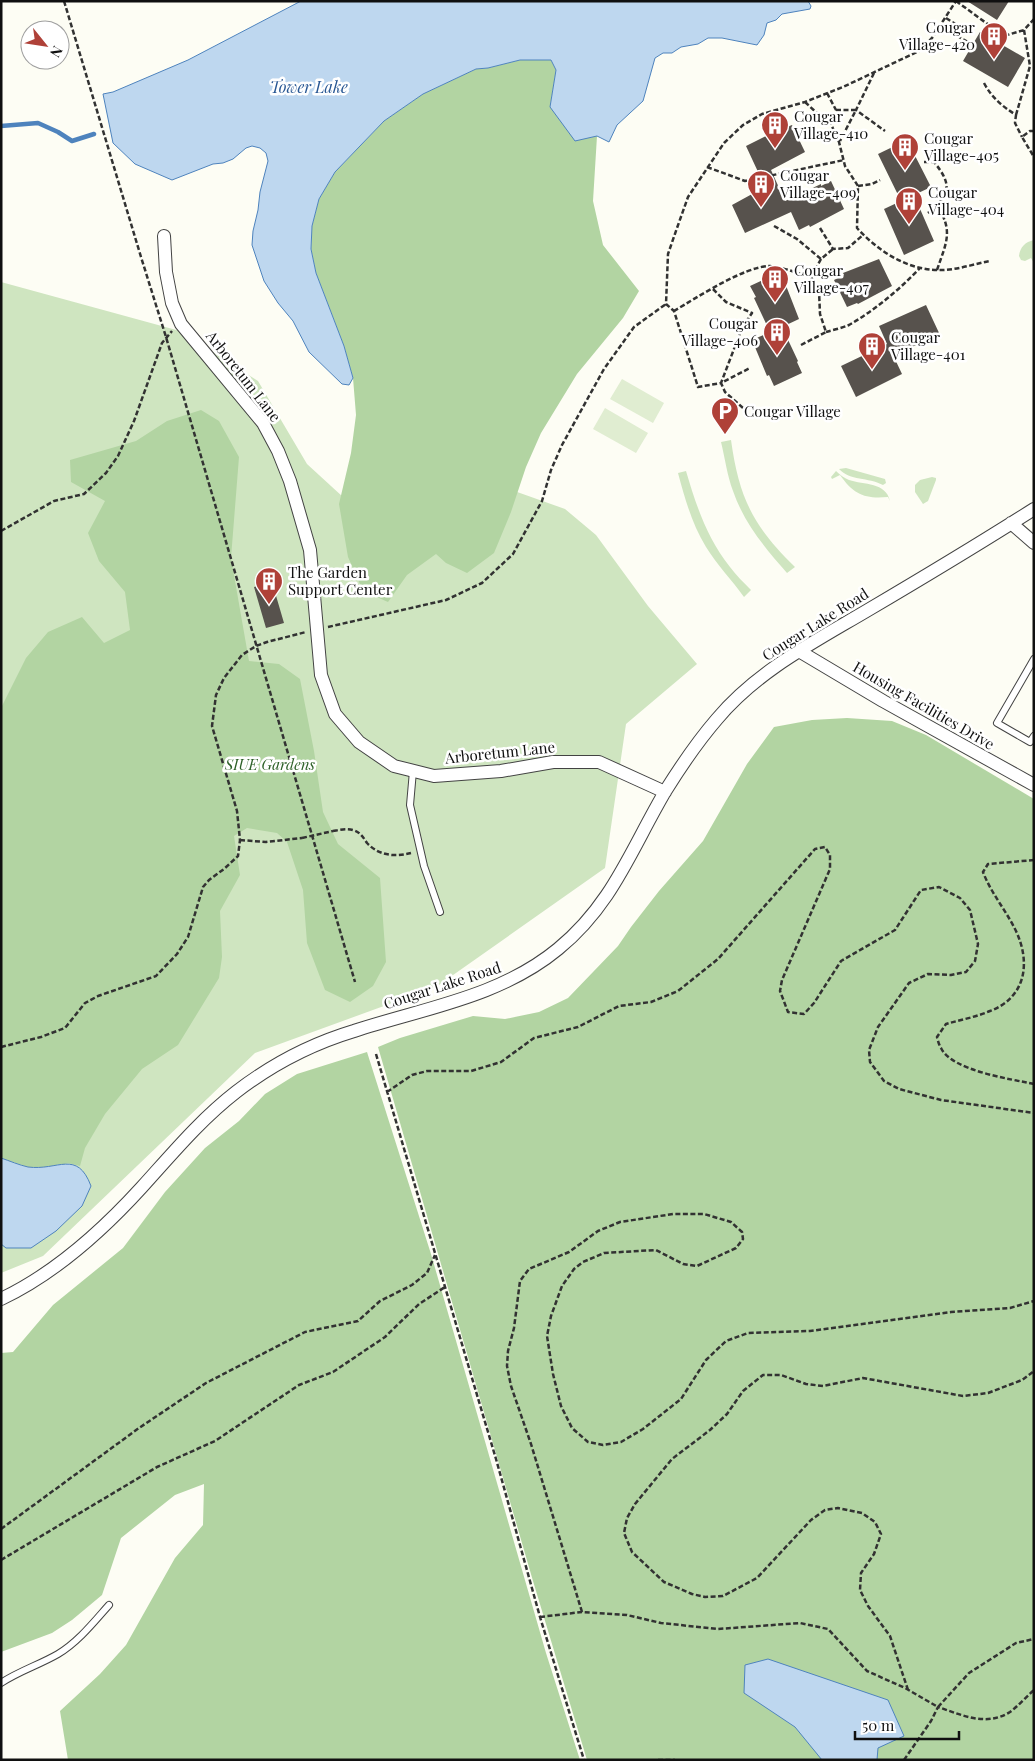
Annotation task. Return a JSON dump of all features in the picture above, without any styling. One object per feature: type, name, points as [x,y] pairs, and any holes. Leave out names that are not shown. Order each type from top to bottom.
[{"type":"street","name":"Arboretum Lane","points":[[164,236],[166,272],[172,303],[181,324],[263,423],[278,451],[290,481],[310,550],[321,675],[335,714],[360,742],[394,766],[434,776],[501,771],[553,762],[599,762],[665,792]]},
{"type":"street","name":"Cougar Lake Road","points":[[1,1299],[40,1278],[75,1251],[109,1221],[183,1140],[209,1115],[268,1070],[301,1051],[351,1032],[482,993],[499,986],[558,950],[596,911],[614,885],[665,792],[717,719],[740,696],[768,672],[800,651],[1034,509]]},
{"type":"street","points":[[1011,523],[1034,543]]},
{"type":"street","name":"Housing Facilities Drive","points":[[800,651],[883,701],[1034,786]]},
{"type":"lane","points":[[1034,659],[997,723],[1030,742],[1034,736]]},
{"type":"lane","points":[[413,771],[410,805],[424,866],[440,912]]},
{"type":"lane","points":[[1,1683],[13,1675],[58,1654],[84,1634],[109,1605]]},
{"type":"path","points":[[64,1],[166,337],[355,982]]},
{"type":"path","points":[[750,368],[722,383],[698,387],[674,311],[666,304],[668,254],[688,197],[724,143],[743,125],[762,114],[805,102],[828,93],[919,51],[932,38],[956,1],[1004,36],[1024,30],[1034,19]]},
{"type":"path","points":[[946,18],[957,25],[958,37],[968,42]]},
{"type":"path","points":[[1024,30],[1030,66],[1015,123],[1034,157]]},
{"type":"path","points":[[839,142],[875,71]]},
{"type":"path","points":[[984,84],[990,94],[1000,104],[1016,115]]},
{"type":"path","points":[[828,93],[836,110]]},
{"type":"path","points":[[805,102],[830,122],[839,142],[845,166],[858,186],[857,228],[870,242],[894,258],[915,268],[937,270],[990,261]]},
{"type":"path","points":[[836,110],[856,110],[885,131]]},
{"type":"path","points":[[830,122],[836,110]]},
{"type":"path","points":[[1022,138],[1030,131],[1034,131]]},
{"type":"path","points":[[707,167],[744,181],[844,160]]},
{"type":"path","points":[[924,162],[934,162],[944,174],[947,189],[942,202],[928,213]]},
{"type":"path","points":[[858,186],[872,184],[880,180]]},
{"type":"path","points":[[937,206],[945,218],[948,234],[937,270]]},
{"type":"path","points":[[774,226],[797,239],[821,259]]},
{"type":"path","points":[[820,228],[833,249]]},
{"type":"path","points":[[826,332],[820,314],[818,292],[812,277],[821,259],[833,249],[848,248],[863,235]]},
{"type":"path","points":[[674,311],[728,280],[751,270],[769,266],[812,277]]},
{"type":"path","points":[[800,345],[826,332],[847,326],[898,290],[920,268]]},
{"type":"path","points":[[713,289],[726,302],[752,313],[742,328],[722,383],[725,392],[743,408]]},
{"type":"path","points":[[1,531],[54,501],[84,494],[106,473],[118,456],[134,421],[156,359],[166,337],[181,324]]},
{"type":"path","points":[[240,840],[266,842],[302,838],[350,829],[356,831],[370,846],[386,855],[397,856],[410,853]]},
{"type":"path","points":[[387,1092],[412,1075],[427,1071],[471,1071],[502,1062],[534,1038],[578,1027],[619,1006],[651,1002],[678,991],[718,959],[815,849],[825,847],[830,855],[830,869],[782,980],[780,991],[788,1012],[804,1014],[814,1003],[841,961],[895,930],[921,890],[939,887],[960,898],[970,910],[978,944],[975,961],[966,972],[951,975],[928,974],[909,983],[878,1027],[869,1050],[870,1062],[884,1081],[899,1089],[941,1100],[1034,1113]]},
{"type":"path","points":[[1034,860],[988,864],[983,872],[988,886],[1015,930],[1024,953],[1025,968],[1021,983],[1006,1002],[991,1011],[946,1024],[937,1037],[941,1049],[951,1060],[981,1073],[1034,1084]]},
{"type":"path","points":[[376,1054],[496,1459],[540,1617],[584,1760]]},
{"type":"path","points":[[582,1612],[531,1444],[511,1386],[507,1366],[520,1281],[530,1269],[570,1252],[598,1231],[620,1222],[673,1214],[704,1214],[731,1222],[742,1232],[743,1239],[736,1248],[697,1266],[683,1264],[656,1250],[604,1254],[583,1262],[574,1269],[562,1286],[551,1316],[548,1336],[553,1374],[562,1406],[572,1428],[588,1442],[603,1445],[621,1442],[628,1438],[681,1400],[706,1360],[726,1340],[748,1333],[810,1331],[951,1312],[1010,1308],[1034,1301]]},
{"type":"path","points":[[1,1529],[139,1428],[206,1383],[306,1332],[358,1321],[380,1300],[412,1285],[427,1273],[436,1254]]},
{"type":"path","points":[[1,1560],[157,1467],[216,1442],[299,1385],[333,1372],[385,1337],[419,1304],[445,1287]]},
{"type":"path","points":[[908,1690],[890,1636],[868,1606],[860,1590],[860,1573],[874,1554],[881,1534],[875,1522],[862,1513],[838,1508],[825,1510],[811,1520],[757,1578],[723,1596],[705,1598],[664,1582],[632,1552],[624,1533],[627,1518],[635,1504],[672,1459],[710,1430],[727,1414],[743,1391],[763,1374],[781,1375],[806,1384],[823,1386],[863,1378],[963,1396],[988,1393],[1022,1380],[1034,1371]]},
{"type":"path","points":[[540,1617],[582,1612],[627,1615],[661,1623],[718,1629],[800,1623],[828,1629],[867,1670],[938,1707],[974,1720],[997,1718],[1011,1711],[1034,1690]]},
{"type":"path","points":[[904,1760],[931,1721],[938,1707],[969,1673],[1016,1643],[1034,1639]]},
{"type":"path","points":[[658,1760],[675,1760]]},
{"type":"green space","points":[[520,60],[551,60],[556,70],[550,107],[597,136],[593,201],[603,245],[639,291],[623,318],[577,374],[541,433],[526,467],[511,512],[494,553],[467,573],[446,563],[436,554],[407,575],[388,602],[363,591],[348,557],[339,504],[351,453],[356,415],[353,378],[344,346],[316,273],[311,249],[312,226],[319,199],[335,172],[384,121],[423,94],[476,69]]},
{"type":"green space","points":[[1034,240],[1034,263],[1031,258],[1025,261],[1021,260],[1019,256],[1022,248],[1028,242]]},
{"type":"green space","name":"SIUE Gardens","points":[[1,282],[180,331],[258,381],[307,464],[343,497],[495,484],[565,509],[596,535],[648,606],[697,664],[626,724],[605,868],[436,987],[255,1053],[43,1256],[1,1273]]},
{"type":"green space","points":[[622,379],[664,403],[653,423],[610,399]]},
{"type":"green space","points":[[605,408],[648,433],[636,453],[593,429]]},
{"type":"green space","points":[[201,410],[219,421],[239,457],[231,558],[249,661],[279,664],[300,679],[314,751],[323,812],[338,844],[380,878],[386,962],[373,986],[350,1002],[325,990],[307,943],[303,890],[287,842],[277,833],[247,828],[234,836],[240,875],[220,911],[222,957],[219,978],[178,1045],[142,1069],[105,1114],[85,1148],[80,1166],[68,1163],[54,1167],[28,1167],[1,1158],[1,708],[26,658],[48,632],[82,617],[104,643],[130,630],[125,592],[99,561],[88,533],[105,501],[71,482],[70,460],[136,441],[167,421]]},
{"type":"green space","points":[[731,440],[738,479],[750,510],[768,538],[795,567],[787,573],[756,535],[738,503],[729,479],[721,442]]},
{"type":"green space","points":[[846,468],[885,479],[886,483],[883,485],[854,477],[843,473],[839,469]]},
{"type":"green space","points":[[686,471],[698,509],[715,545],[732,570],[751,590],[744,597],[710,554],[701,538],[686,502],[678,473]]},
{"type":"green space","points":[[836,471],[849,480],[879,487],[888,495],[890,501],[888,497],[866,496],[855,491],[840,475],[832,479],[831,477]]},
{"type":"green space","points":[[936,478],[936,480],[928,501],[923,504],[915,492],[915,485],[920,480]]},
{"type":"green space","points":[[847,718],[892,721],[926,735],[1034,799],[1034,1760],[587,1760],[378,1047],[400,1038],[473,1016],[505,1019],[539,1012],[568,998],[618,946],[659,891],[703,841],[747,764],[774,727],[812,720]]},
{"type":"green space","points":[[367,1052],[431,1254],[546,1653],[580,1760],[68,1760],[60,1711],[100,1674],[126,1645],[175,1558],[203,1525],[204,1484],[175,1495],[121,1538],[102,1595],[72,1620],[52,1633],[1,1652],[1,1353],[13,1352],[53,1305],[123,1248],[165,1192],[205,1148],[239,1121],[265,1094],[297,1074]]},
{"type":"water","name":"Tower Lake","points":[[301,1],[808,1],[811,6],[810,9],[782,14],[776,20],[767,23],[764,35],[757,45],[722,38],[708,38],[698,44],[681,47],[672,53],[663,53],[655,58],[643,101],[617,125],[609,142],[597,136],[575,141],[550,107],[556,70],[551,60],[520,60],[476,69],[423,94],[384,121],[335,172],[319,199],[312,226],[311,249],[316,273],[344,346],[353,378],[349,385],[342,384],[309,352],[293,321],[278,303],[264,281],[252,245],[260,192],[268,161],[266,153],[260,148],[252,146],[246,148],[233,159],[213,164],[172,180],[135,164],[113,143],[103,94],[113,92],[188,60]]},
{"type":"water","points":[[1,1158],[28,1167],[73,1165],[86,1175],[91,1186],[82,1206],[56,1231],[31,1248],[6,1248],[1,1244]]},
{"type":"water","points":[[768,1659],[888,1700],[904,1736],[878,1748],[877,1760],[822,1760],[795,1727],[744,1693],[745,1665]]},
{"type":"building","points":[[967,1],[1009,1],[997,20]]},
{"type":"building","name":"Cougar Village-420","points":[[980,32],[1025,58],[1008,87],[963,61]]},
{"type":"building","points":[[792,125],[805,152],[771,170],[785,201],[831,181],[844,209],[810,227],[809,225],[799,230],[791,212],[745,233],[732,205],[765,187],[746,146]]},
{"type":"building","points":[[907,140],[931,187],[914,195],[934,241],[904,255],[884,209],[901,201],[878,154]]},
{"type":"building","points":[[879,259],[892,286],[858,304],[847,307],[834,280],[844,275],[843,273]]},
{"type":"building","points":[[778,273],[783,284],[785,283],[799,319],[782,327],[802,373],[774,386],[769,375],[767,376],[752,340],[770,332],[750,286]]},
{"type":"building","points":[[926,305],[940,335],[893,355],[902,374],[856,397],[841,366],[887,344],[879,326]]},
{"type":"building","name":"The Garden Support Center","points":[[272,582],[284,623],[266,628],[254,587]]},
{"type":"waterway","points":[[1,126],[38,123],[72,141],[94,134]]},
{"type":"place","name":"Cougar Village-420","points":[[994,60]]},
{"type":"place","name":"Cougar Village-410","points":[[775,149]]},
{"type":"place","name":"Cougar Village-405","points":[[905,171]]},
{"type":"place","name":"Cougar Village-409","points":[[761,208]]},
{"type":"place","name":"Cougar Village-404","points":[[909,225]]},
{"type":"place","name":"Cougar Village-407","points":[[775,303]]},
{"type":"place","name":"Cougar Village-406","points":[[777,356]]},
{"type":"place","name":"Cougar Village-401","points":[[872,370]]},
{"type":"place","name":"Cougar Village","points":[[725,435]]},
{"type":"place","name":"The Garden Support Center","points":[[269,605]]}]
